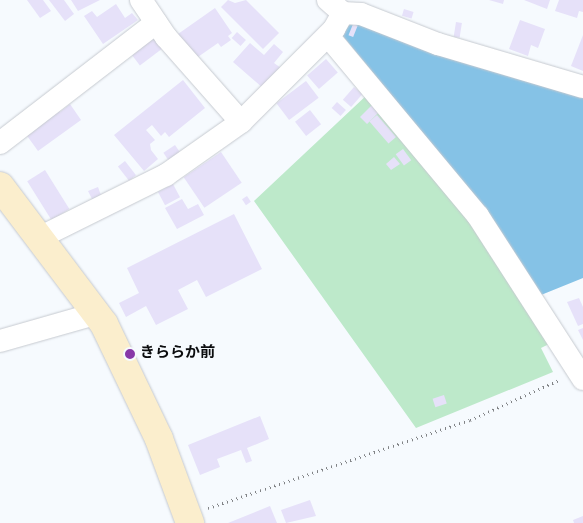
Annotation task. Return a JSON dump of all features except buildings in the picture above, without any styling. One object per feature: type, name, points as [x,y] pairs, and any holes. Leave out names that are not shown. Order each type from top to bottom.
[{"type":"street","points":[[141,0],[156,22],[241,122]]},
{"type":"street","points":[[39,238],[166,175],[241,122],[328,36],[336,7],[361,14],[438,44],[583,87]]},
{"type":"street","points":[[0,143],[156,22]]},
{"type":"street","points":[[328,36],[478,216],[582,377]]},
{"type":"street","points":[[0,186],[104,324],[159,438],[189,519]]},
{"type":"street","points":[[0,341],[95,314]]},
{"type":"path","points":[[189,519],[470,420],[582,377]]},
{"type":"green space","points":[[369,93],[452,195],[553,342],[541,348],[553,372],[416,428],[254,201]]},
{"type":"water","points":[[354,18],[583,93],[583,278],[541,295],[444,159],[342,35]]},
{"type":"place","name":"きららか前","points":[[130,354]]}]
